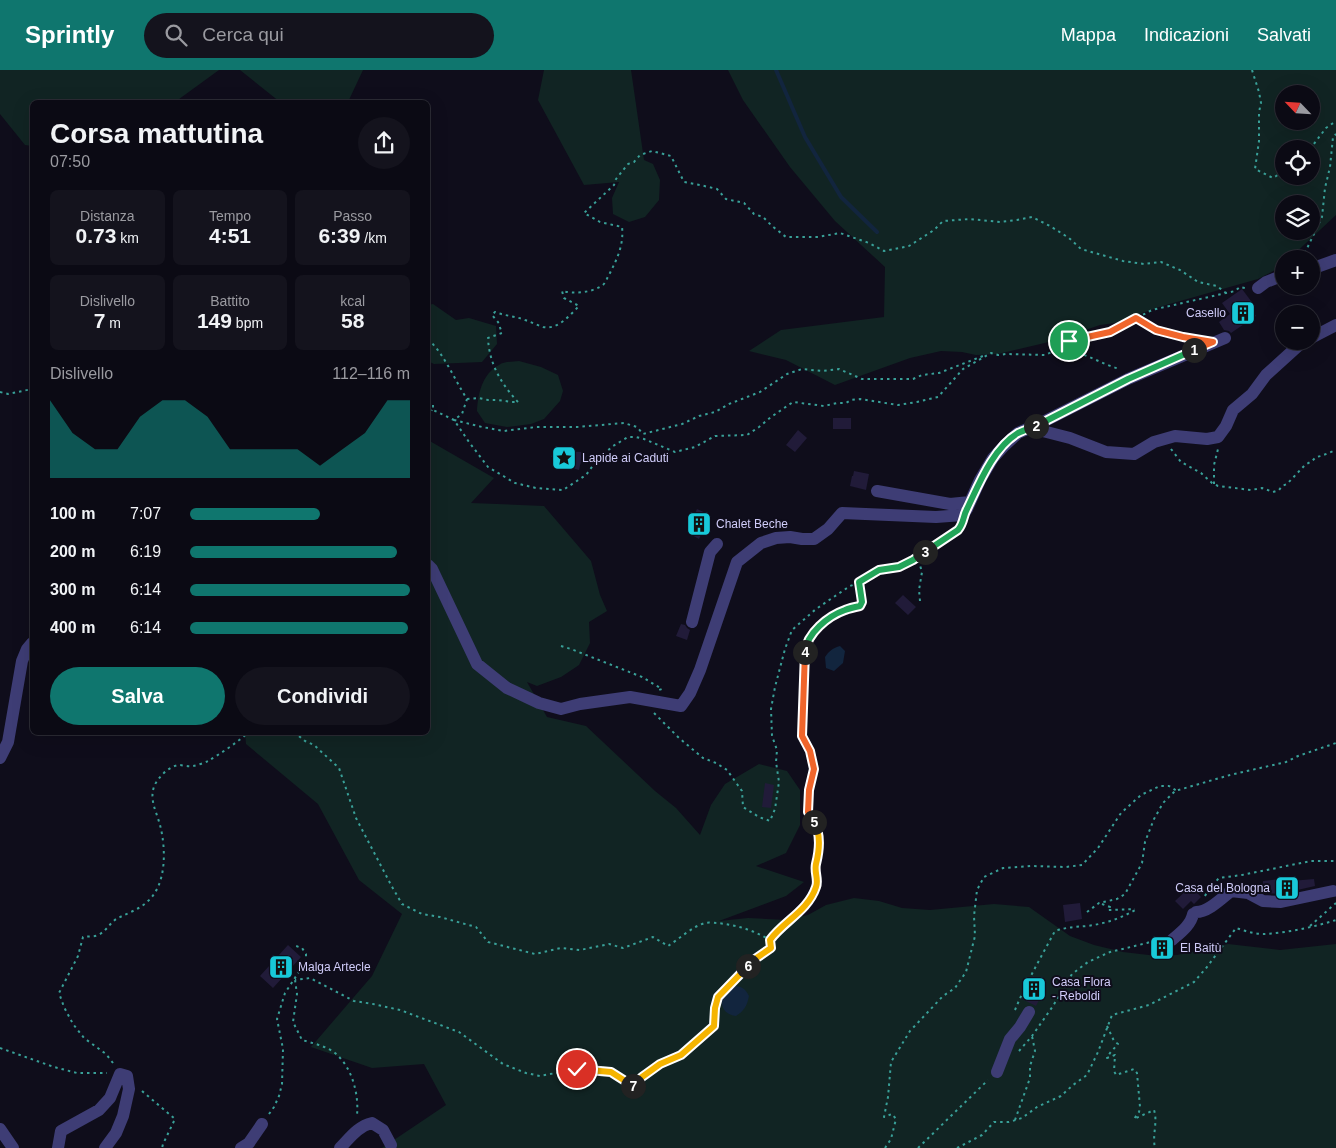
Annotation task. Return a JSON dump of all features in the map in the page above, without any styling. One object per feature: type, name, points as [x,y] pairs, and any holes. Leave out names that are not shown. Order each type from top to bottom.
[{"type":"street","points":[[1320,266],[1336,260]]},
{"type":"street","points":[[1258,288],[1275,278]]},
{"type":"street","points":[[1320,333],[1336,325]]},
{"type":"street","points":[[430,567],[477,664],[507,688],[539,703],[560,709],[580,704],[630,697],[681,706],[690,693],[700,670],[737,562],[761,543],[776,538],[814,539],[828,529],[842,513],[936,517],[963,515],[993,458],[1018,433],[1128,379],[1219,340]]},
{"type":"street","points":[[1031,428],[1070,438],[1106,452],[1134,454],[1154,442],[1175,436],[1207,439],[1218,437],[1226,426],[1233,410],[1252,394],[1266,375],[1294,350]]},
{"type":"street","points":[[877,491],[968,507]]},
{"type":"street","points":[[692,622],[710,552],[717,544]]},
{"type":"street","points":[[0,758],[8,742],[22,661],[30,646]]},
{"type":"street","points":[[1168,938],[1181,932],[1195,913],[1201,912],[1231,891],[1248,893],[1263,901],[1281,902],[1334,897]]},
{"type":"street","points":[[997,1072],[1010,1039],[1029,1012]]},
{"type":"street","points":[[58,1148],[61,1131],[98,1110],[110,1098],[123,1075]]},
{"type":"street","points":[[105,1148],[116,1133],[123,1116],[129,1088],[123,1075]]},
{"type":"street","points":[[340,1148],[357,1130],[365,1124],[372,1123],[383,1130],[391,1145]]},
{"type":"street","points":[[241,1148],[249,1143],[262,1124]]},
{"type":"street","points":[[0,1129],[13,1148]]},
{"type":"path","points":[[1252,70],[1261,103],[1255,170],[1273,178],[1275,177]]},
{"type":"path","points":[[1317,140],[1326,128],[1336,121]]},
{"type":"path","points":[[1306,250],[1322,217],[1333,137],[1336,134]]},
{"type":"path","points":[[467,399],[479,398],[518,402],[504,386],[492,361],[488,338],[502,333],[498,322],[492,315],[495,312],[552,327],[562,322],[578,306],[564,298],[562,291],[586,292],[604,284],[614,267],[621,247],[622,226],[600,222],[584,213],[614,185],[616,179],[628,164],[634,162],[640,156],[652,152],[671,156],[684,182],[717,190],[726,199],[744,203],[754,214],[763,217],[786,237],[818,237],[840,233],[869,243],[884,251],[908,246],[934,230],[943,221],[970,219],[1000,222],[1032,217],[1069,238],[1081,249],[1122,261],[1144,264],[1161,262],[1180,270],[1198,282],[1217,286],[1226,294]]},
{"type":"path","points":[[430,409],[454,420],[504,430],[624,423],[638,428],[643,434],[682,424],[715,412],[729,404],[760,392],[787,374],[802,369],[839,370],[862,379],[913,378],[939,373],[991,353],[998,355],[1045,355],[1059,349],[1069,341],[1110,332],[1152,310],[1235,291]]},
{"type":"path","points":[[1136,318],[1156,330],[1183,337],[1219,340]]},
{"type":"path","points":[[430,341],[467,399],[462,414],[454,420]]},
{"type":"path","points":[[1059,349],[1074,351],[1102,364],[1124,370]]},
{"type":"path","points":[[454,420],[488,467],[516,483],[536,488],[563,490],[586,475],[597,460],[613,446],[628,437],[644,439],[675,452],[695,447],[715,436],[747,435],[793,402],[824,406],[860,399],[898,405],[917,402],[938,397],[964,369],[991,353]]},
{"type":"path","points":[[1,393],[8,394],[30,389]]},
{"type":"path","points":[[430,403],[433,405],[433,410],[430,414]]},
{"type":"path","points":[[1214,484],[1214,465],[1219,442],[1218,437]]},
{"type":"path","points":[[1160,440],[1174,452],[1181,462],[1201,473],[1218,486],[1251,490],[1262,488],[1273,492],[1280,490],[1282,486],[1287,484],[1305,465],[1316,457],[1336,450]]},
{"type":"path","points":[[652,712],[703,758],[727,770],[742,791],[743,807],[759,817],[770,821],[775,809],[779,782],[776,762],[777,750],[772,736],[771,709],[785,649],[792,630],[816,609],[850,586],[879,570],[899,567],[920,556],[958,530],[962,525],[968,507]]},
{"type":"path","points":[[920,556],[919,562],[922,572],[919,590],[920,601]]},
{"type":"path","points":[[294,980],[310,978],[354,1001],[400,1010],[458,1032],[504,1064],[526,1073],[540,1076],[577,1069],[611,1072],[633,1087],[642,1077],[660,1064],[681,1055],[714,1026],[718,997],[755,959],[771,948],[770,940],[774,934],[810,901],[818,885],[814,870],[818,855],[817,828],[808,812],[809,790],[814,769],[810,751],[802,736],[806,648],[812,633],[828,619],[844,610],[860,606],[862,602],[859,582]]},
{"type":"path","points":[[561,646],[571,648],[623,669],[662,689],[654,691],[642,700]]},
{"type":"path","points":[[162,1148],[175,1119],[123,1075],[106,1054],[84,1038],[73,1024],[59,993],[78,956],[83,937],[96,936],[104,932],[113,921],[141,907],[150,900],[158,886],[164,865],[164,843],[160,824],[153,808],[153,793],[156,783],[165,771],[178,765],[192,767],[208,761],[246,735]]},
{"type":"path","points":[[298,735],[314,745],[339,768],[356,818],[391,885],[402,904],[422,914],[476,927],[488,942],[536,954],[561,948],[580,950],[609,944],[622,948],[653,937],[668,946],[681,936],[706,923],[734,925],[756,932],[770,940]]},
{"type":"path","points":[[1087,912],[1092,907],[1117,899],[1125,894],[1142,863],[1145,842],[1154,819],[1163,803],[1171,794],[1230,775],[1286,762],[1336,742]]},
{"type":"path","points":[[885,1148],[891,1140],[896,1118],[892,1114],[884,1117],[891,1062],[910,1031],[943,996],[955,988],[966,972],[975,936],[974,916],[977,890],[984,876],[1003,868],[1082,865],[1098,848],[1121,813],[1141,795],[1160,786],[1169,786],[1176,791]]},
{"type":"path","points":[[1195,913],[1208,890],[1219,878],[1311,861],[1336,862]]},
{"type":"path","points":[[1309,927],[1334,897]]},
{"type":"path","points":[[1019,1000],[1055,931],[1067,927],[1089,926],[1122,918],[1137,909],[1108,910],[1110,907],[1099,904]]},
{"type":"path","points":[[957,1148],[982,1135],[994,1122],[1009,1122],[1022,1118],[1037,1107],[1061,1096],[1087,1075],[1112,1015],[1149,1005],[1194,982],[1207,968],[1236,928],[1263,934],[1309,927],[1336,920]]},
{"type":"path","points":[[1088,962],[1110,952],[1168,938]]},
{"type":"path","points":[[262,1124],[274,1107],[282,1084],[283,1049],[277,1019],[285,992],[306,962],[306,954],[302,948],[296,946]]},
{"type":"path","points":[[294,980],[297,994],[293,1022],[302,1040],[335,1052],[348,1067],[355,1087],[358,1106],[357,1130]]},
{"type":"path","points":[[1108,1026],[1114,1041],[1118,1044],[1107,1058],[1115,1055],[1114,1071],[1116,1075],[1134,1069],[1137,1073],[1140,1107],[1134,1119],[1154,1110],[1156,1116],[1153,1139],[1155,1148]]},
{"type":"path","points":[[1015,1120],[1030,1078],[1030,1066],[1035,1051],[1032,1036]]},
{"type":"path","points":[[0,1048],[54,1067],[77,1072],[123,1075]]},
{"type":"green space","points":[[0,70],[219,70],[178,100],[30,100],[30,146],[25,145],[0,114]]},
{"type":"green space","points":[[240,70],[363,70],[349,100],[278,100]]},
{"type":"green space","points":[[544,70],[631,70],[644,160],[653,164],[660,180],[659,200],[645,217],[629,222],[613,214],[612,198],[619,182],[584,185],[538,100]]},
{"type":"green space","points":[[728,70],[1336,70],[1336,215],[1320,230],[1320,195],[1275,195],[1275,240],[1309,240],[1299,250],[1275,250],[1275,270],[1258,279],[1159,307],[1115,323],[1100,325],[1053,341],[998,354],[976,355],[941,351],[910,358],[835,385],[786,360],[749,351],[781,330],[884,317],[885,267],[835,221],[790,167],[743,100]]},
{"type":"green space","points":[[433,304],[456,320],[469,318],[496,326],[497,344],[482,362],[434,364],[430,362],[430,305]]},
{"type":"green space","points":[[519,361],[541,367],[558,375],[563,391],[560,401],[544,419],[531,424],[507,427],[485,423],[477,411],[478,398],[485,379],[493,369],[501,364]]},
{"type":"green space","points":[[430,441],[494,478],[471,503],[544,506],[591,561],[600,595],[607,611],[589,622],[590,643],[579,665],[561,677],[537,686],[527,682],[547,717],[586,726],[655,791],[676,808],[700,835],[711,805],[725,784],[759,764],[787,771],[800,790],[800,825],[786,853],[756,866],[804,882],[786,896],[719,921],[748,918],[786,920],[808,915],[826,905],[854,898],[879,901],[902,908],[930,910],[994,904],[1029,907],[1070,936],[1094,945],[1123,952],[1157,956],[1177,955],[1228,944],[1280,950],[1336,944],[1336,1148],[382,1148],[446,1105],[424,1064],[372,1068],[311,1047],[372,976],[402,914],[359,880],[318,804],[246,744],[245,735],[430,735]]},
{"type":"water","points":[[840,646],[845,651],[843,663],[834,671],[826,668],[825,657],[831,650]]},
{"type":"water","points":[[733,986],[742,988],[749,996],[745,1008],[736,1016],[726,1012],[722,1006],[724,995]]},
{"type":"building","name":"Casello","points":[[1242,289],[1254,305],[1251,308],[1256,316],[1231,333],[1224,330],[1219,322],[1230,314],[1222,303]]},
{"type":"building","points":[[833,418],[851,418],[851,429],[833,429]]},
{"type":"building","points":[[798,430],[807,438],[795,452],[786,445]]},
{"type":"building","points":[[560,451],[583,452],[579,470],[558,464],[551,456]]},
{"type":"building","points":[[854,471],[869,474],[866,490],[850,486]]},
{"type":"building","name":"Chalet Beche","points":[[697,509],[708,514],[705,521],[707,522],[699,539],[690,534],[693,525],[690,524]]},
{"type":"building","points":[[903,595],[916,607],[908,615],[895,603]]},
{"type":"building","points":[[681,624],[690,630],[687,640],[676,636]]},
{"type":"building","points":[[765,783],[774,785],[771,808],[762,807]]},
{"type":"building","name":"Casa del Bologna","points":[[1279,879],[1280,882],[1314,879],[1315,886],[1280,894],[1265,893],[1258,889],[1258,887],[1263,886],[1263,881]]},
{"type":"building","points":[[1191,886],[1201,897],[1194,904],[1191,901],[1183,909],[1175,901]]},
{"type":"building","points":[[1080,903],[1082,919],[1065,922],[1063,905]]},
{"type":"building","name":"El Baitù","points":[[1164,941],[1166,946],[1173,949],[1156,957],[1151,947]]},
{"type":"building","name":"Malga Artecle","points":[[288,945],[301,957],[273,988],[260,976]]},
{"type":"building","name":"Casa Flora - Reboldi","points":[[1033,976],[1045,982],[1038,996],[1040,998],[1036,1006],[1022,999]]},
{"type":"waterway","points":[[776,70],[805,137],[841,197],[877,232]]},
{"type":"place","name":"Casello","points":[[1243,313]]},
{"type":"place","name":"Lapide ai Caduti","points":[[564,458]]},
{"type":"place","name":"Chalet Beche","points":[[699,524]]},
{"type":"place","name":"Casa del Bologna","points":[[1287,888]]},
{"type":"place","name":"El Baitù","points":[[1162,948]]},
{"type":"place","name":"Malga Artecle","points":[[281,967]]},
{"type":"place","name":"Casa Flora - Reboldi","points":[[1034,989]]},
{"type":"route","points":[[577,1069],[611,1072],[633,1087],[642,1077],[660,1064],[681,1055],[714,1026],[718,997],[755,959],[771,948],[770,940],[774,934],[810,901],[818,885],[814,870],[818,855],[818,844],[817,828],[808,812],[809,790],[814,769],[810,751],[802,736],[806,648],[812,633],[828,619],[844,610],[860,606],[862,602],[859,582],[879,570],[899,567],[913,560],[958,530],[962,525],[965,511],[980,480],[993,458],[1018,433],[1128,379],[1213,342],[1156,330],[1136,318],[1110,332],[1069,341]]}]
